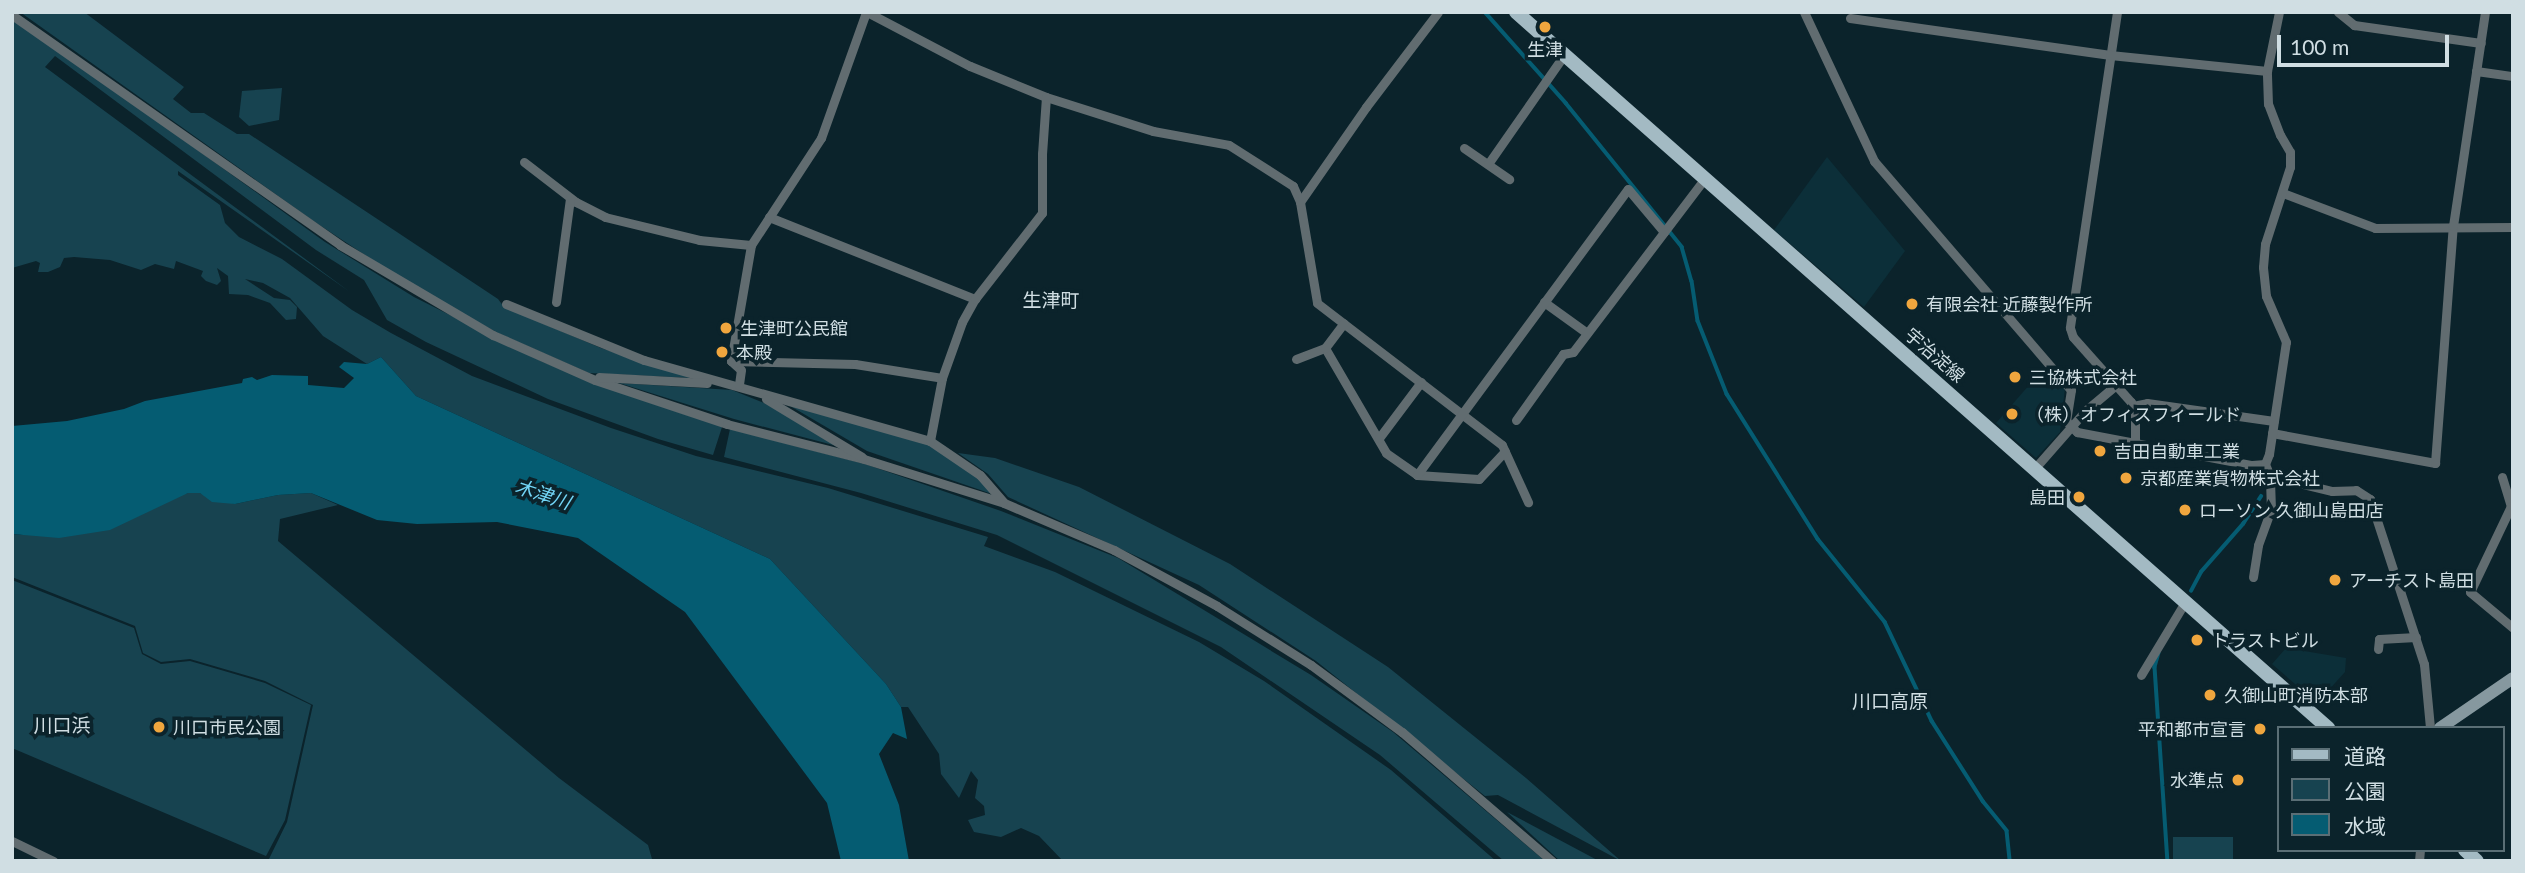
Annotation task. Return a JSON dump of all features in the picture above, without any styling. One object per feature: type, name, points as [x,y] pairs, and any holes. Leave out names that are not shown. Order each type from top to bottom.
[{"type":"main road","name":"宇治淀線","points":[[1516,12],[2326,726]]},
{"type":"street","points":[[731,361],[751,245],[821,138],[866,12],[970,66],[1046,97],[1153,131],[1230,145],[1293,186],[1300,202],[1317,303],[1503,445],[1528,502]]},
{"type":"street","points":[[1300,202],[1366,107],[1438,12]]},
{"type":"street","points":[[1804,12],[1874,161],[2071,390],[2066,421],[2077,432],[2252,466],[2265,464]]},
{"type":"street","points":[[2117,12],[2070,328],[2073,337],[2133,406],[2134,444]]},
{"type":"street","points":[[2253,577],[2258,545],[2272,509],[2270,476],[2265,464],[2286,342],[2266,296],[2263,267],[2265,244],[2290,167],[2290,152],[2268,104],[2267,71],[2279,12]]},
{"type":"street","points":[[2338,12],[2354,25],[2480,43]]},
{"type":"street","points":[[2272,433],[2434,463],[2453,226],[2485,12]]},
{"type":"street","points":[[12,15],[340,245],[493,335],[595,380],[727,424],[864,459],[1004,503],[1114,550],[1217,606],[1311,664],[1402,732],[1552,861]]},
{"type":"street","points":[[1856,17],[2110,55],[2267,71]]},
{"type":"street","points":[[1488,164],[1564,55]]},
{"type":"street","points":[[2476,71],[2513,76]]},
{"type":"street","points":[[930,441],[942,378],[962,322],[975,299],[1042,213],[1046,97]]},
{"type":"street","points":[[1464,148],[1509,179]]},
{"type":"street","points":[[524,162],[570,198],[605,217],[638,228],[699,240],[751,245]]},
{"type":"street","points":[[1516,420],[1563,354],[1573,352],[1705,178]]},
{"type":"street","points":[[1417,475],[1628,189],[1664,232]]},
{"type":"street","points":[[2283,193],[2375,228],[2513,227]]},
{"type":"street","points":[[556,302],[570,198]]},
{"type":"street","points":[[769,217],[896,270],[975,299]]},
{"type":"street","points":[[1544,302],[1587,333]]},
{"type":"street","points":[[506,304],[644,360],[930,441],[980,475],[1004,503]]},
{"type":"street","points":[[1296,359],[1325,348],[1344,323]]},
{"type":"street","points":[[1325,348],[1386,453],[1417,475],[1479,479],[1506,452]]},
{"type":"street","points":[[731,361],[741,370],[739,385]]},
{"type":"street","points":[[731,361],[855,364],[942,378]]},
{"type":"street","points":[[595,380],[598,377],[739,385],[754,395],[775,401],[864,459]]},
{"type":"street","points":[[1379,438],[1421,382]]},
{"type":"street","points":[[2035,468],[2072,427],[2116,385]]},
{"type":"street","points":[[2133,406],[2147,403],[2274,421]]},
{"type":"street","points":[[2270,476],[2332,491],[2356,490],[2370,499],[2424,664],[2430,726]]},
{"type":"street","points":[[2502,477],[2511,506],[2470,592],[2513,628]]},
{"type":"street","points":[[2141,675],[2185,603]]},
{"type":"street","points":[[2378,649],[2379,639],[2416,637]]},
{"type":"street","points":[[2443,726],[2513,678]]},
{"type":"street","points":[[12,841],[53,861]]},
{"type":"shaded area","points":[[1827,157],[1905,251],[1864,307],[1774,230]]},
{"type":"shaded area","points":[[2044,368],[2065,388],[2060,432],[2036,458],[1996,423]]},
{"type":"shaded area","points":[[2286,648],[2346,658],[2345,672],[2317,703],[2272,664]]},
{"type":"green space","points":[[20,12],[84,12],[184,87],[173,99],[191,113],[204,113],[237,134],[249,134],[498,299],[504,307],[601,348],[692,378],[589,373],[498,333],[412,286],[312,220]]},
{"type":"green space","points":[[12,16],[325,242],[414,297],[543,362],[594,383],[723,424],[713,455],[658,439],[548,399],[426,342],[387,320],[364,280],[316,250],[55,56],[45,67],[350,292],[178,171],[178,175],[220,205],[225,223],[239,237],[282,259],[352,310],[391,333],[472,376],[611,428],[696,456],[828,488],[988,537],[984,546],[1055,572],[1199,642],[1264,681],[1391,770],[1496,861],[1063,861],[1039,836],[1021,828],[1001,837],[974,832],[968,820],[985,815],[984,806],[975,798],[978,780],[971,771],[959,798],[941,774],[939,754],[908,707],[901,707],[886,684],[770,559],[416,396],[381,357],[367,364],[323,336],[290,298],[263,283],[245,279],[274,298],[290,300],[297,307],[296,319],[286,320],[270,303],[248,295],[229,294],[228,276],[217,268],[221,281],[217,285],[201,276],[203,271],[176,261],[174,269],[155,264],[141,270],[110,260],[74,257],[64,258],[60,267],[48,272],[38,272],[40,263],[36,261],[12,268]]},
{"type":"green space","points":[[282,88],[279,120],[249,126],[239,117],[242,91]]},
{"type":"green space","points":[[619,383],[732,390],[764,403],[852,450],[734,419]]},
{"type":"green space","points":[[780,400],[928,444],[977,477],[992,494],[867,451]]},
{"type":"green space","points":[[730,429],[865,464],[1001,511],[1118,558],[1311,675],[1393,732],[1545,861],[1504,861],[1380,755],[1221,647],[997,535],[861,493],[724,457]]},
{"type":"green space","points":[[958,453],[995,458],[1079,487],[1230,564],[1388,667],[1526,778],[1621,861],[1498,795],[1485,796],[1316,661],[1199,585],[1008,497],[988,474]]},
{"type":"green space","points":[[188,493],[200,493],[235,504],[278,495],[311,493],[338,505],[280,519],[278,541],[559,778],[648,845],[652,859],[268,861],[287,822],[313,705],[265,681],[190,659],[161,662],[143,653],[135,626],[12,577],[12,534],[21,535]]},
{"type":"green space","name":"川口市民公園","points":[[12,580],[134,628],[142,654],[161,664],[190,661],[265,683],[311,705],[285,820],[266,856],[12,748]]},
{"type":"green space","points":[[1507,812],[1599,861],[1560,861]]},
{"type":"green space","points":[[2173,837],[2233,837],[2233,861],[2173,861]]},
{"type":"water","name":"木津川","points":[[381,357],[416,396],[770,559],[886,684],[901,707],[907,739],[893,733],[879,754],[899,805],[909,861],[841,861],[827,803],[685,612],[578,538],[497,522],[417,524],[377,520],[311,493],[278,495],[235,504],[212,502],[200,493],[188,493],[110,530],[59,538],[12,534],[12,426],[67,421],[124,409],[145,401],[242,383],[243,379],[252,377],[257,380],[272,375],[308,376],[308,385],[344,388],[354,378],[339,367],[344,362],[367,364]]},
{"type":"waterway","points":[[1485,12],[1566,103],[1682,247],[1692,281],[1698,321],[1727,394],[1818,539],[1885,622],[1932,721],[1983,801],[2007,831],[2010,861]]},
{"type":"waterway","points":[[2191,591],[2201,572],[2243,524],[2261,496]]},
{"type":"waterway","points":[[2159,653],[2155,667],[2168,861]]},
{"type":"place","name":"生津","points":[[1545,27]]},
{"type":"place","name":"有限会社 近藤製作所","points":[[1912,304]]},
{"type":"place","name":"生津町公民館","points":[[726,328]]},
{"type":"place","name":"本殿","points":[[722,352]]},
{"type":"place","name":"三協株式会社","points":[[2015,377]]},
{"type":"place","name":"（株）オフィスフィールド","points":[[2012,414]]},
{"type":"place","name":"吉田自動車工業","points":[[2100,451]]},
{"type":"place","name":"京都産業貨物株式会社","points":[[2126,478]]},
{"type":"place","name":"島田","points":[[2079,497]]},
{"type":"place","name":"ローソン 久御山島田店","points":[[2185,510]]},
{"type":"place","name":"アーチスト島田","points":[[2335,580]]},
{"type":"place","name":"トラストビル","points":[[2197,640]]},
{"type":"place","name":"久御山町消防本部","points":[[2210,695]]},
{"type":"place","name":"川口市民公園","points":[[159,727]]},
{"type":"place","name":"平和都市宣言","points":[[2260,729]]},
{"type":"place","name":"水準点","points":[[2238,780]]},
{"type":"district","name":"生津町","points":[[1051,300]]},
{"type":"district","name":"川口高原","points":[[1890,701]]},
{"type":"district","name":"川口浜","points":[[62,725]]}]
